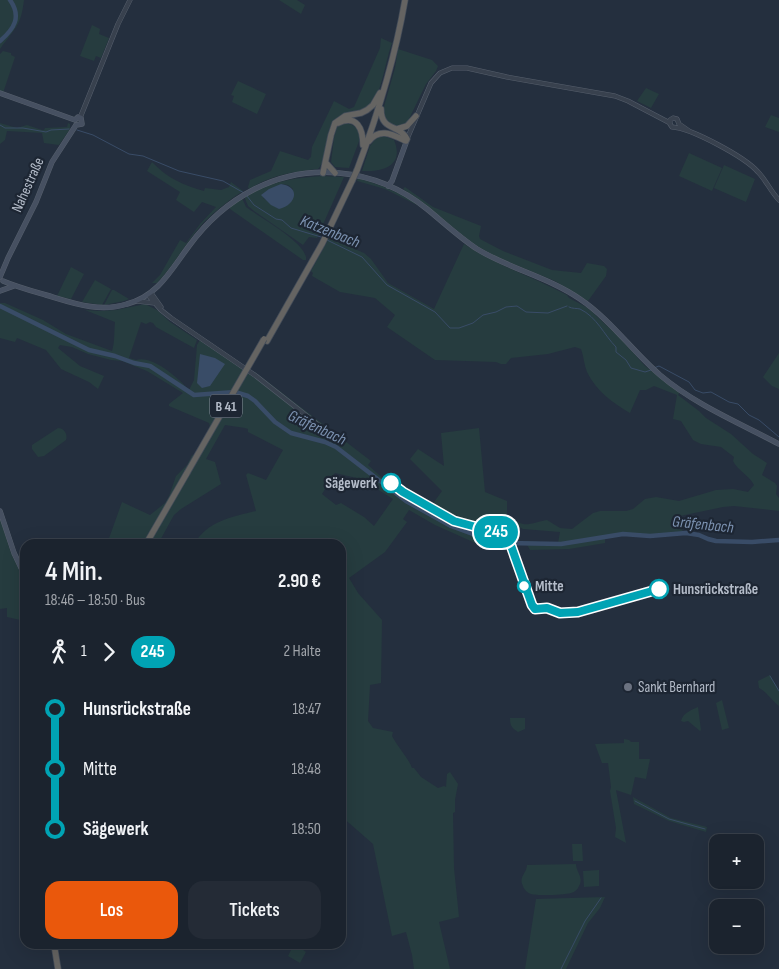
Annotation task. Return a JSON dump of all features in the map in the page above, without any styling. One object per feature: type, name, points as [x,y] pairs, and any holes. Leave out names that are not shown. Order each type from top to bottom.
[{"type":"highway","name":"B 41","points":[[365,145],[403,0]]},
{"type":"highway","name":"B 41","points":[[151,539],[320,243],[350,181],[381,102],[396,46],[403,0]]},
{"type":"highway","name":"B 41","points":[[333,128],[337,121],[343,117],[369,109],[380,93]]},
{"type":"highway","points":[[381,102],[381,115],[384,121],[388,126],[403,133],[407,140]]},
{"type":"highway","points":[[395,129],[406,127],[416,116]]},
{"type":"highway","points":[[324,173],[333,128],[343,121],[354,122],[362,131],[365,145]]},
{"type":"highway","points":[[365,145],[375,135],[383,132],[407,140]]},
{"type":"highway","points":[[324,173],[327,155]]},
{"type":"highway","points":[[327,164],[335,172]]},
{"type":"highway","points":[[57,949],[59,969]]},
{"type":"main road","points":[[0,94],[75,123],[80,118]]},
{"type":"main road","name":"Nahestraße","points":[[0,270],[36,202],[52,162],[75,123],[82,124],[83,120],[80,118]]},
{"type":"main road","points":[[388,185],[407,140]]},
{"type":"main road","points":[[388,185],[395,169]]},
{"type":"main road","points":[[1,281],[88,307],[111,308],[135,301],[149,294],[166,279],[206,224],[237,198],[254,188],[287,176],[335,172],[367,178],[388,185],[419,203],[458,236],[478,250],[549,280],[582,300],[612,326],[649,365],[680,390],[779,444]]},
{"type":"main road","points":[[393,177],[398,190]]},
{"type":"main road","name":"Nahestraße","points":[[1,281],[8,258]]},
{"type":"main road","points":[[1,281],[20,288]]},
{"type":"main road","points":[[0,291],[14,286]]},
{"type":"main road","points":[[0,511],[20,566]]},
{"type":"street","points":[[80,118],[118,24],[130,0]]},
{"type":"street","points":[[407,140],[428,88],[435,78],[446,70],[461,67],[615,96],[670,121],[676,119],[678,125],[747,161],[759,173],[779,200]]},
{"type":"street","points":[[670,121],[672,127],[678,125]]},
{"type":"street","points":[[149,294],[154,303],[167,315],[256,376],[340,442]]},
{"type":"street","points":[[149,294],[167,315]]},
{"type":"street","points":[[135,301],[154,303]]},
{"type":"green space","points":[[0,0],[24,0],[19,21],[0,49]]},
{"type":"green space","points":[[279,0],[297,0],[305,5],[301,14]]},
{"type":"green space","points":[[92,25],[100,29],[99,34],[109,38],[101,58],[96,56],[94,61],[80,56]]},
{"type":"green space","points":[[381,38],[392,43],[376,97],[363,110],[345,114],[335,120],[329,130],[323,160],[318,169],[282,175],[265,180],[249,189],[250,180],[271,171],[280,151],[308,160],[311,157],[312,147],[334,101],[349,109],[354,107],[380,48]]},
{"type":"green space","points":[[398,49],[432,60],[438,66],[426,84],[407,123],[395,127],[386,122],[383,110],[395,68]]},
{"type":"green space","points":[[3,51],[11,53],[15,57],[3,93],[0,92],[0,54]]},
{"type":"green space","points":[[238,81],[266,94],[257,114],[232,102],[234,96],[231,95]]},
{"type":"green space","points":[[646,88],[659,94],[651,108],[637,101]]},
{"type":"green space","points":[[771,115],[779,118],[779,132],[765,127]]},
{"type":"green space","points":[[0,123],[17,128],[27,125],[44,130],[45,128],[67,127],[68,123],[70,124],[70,129],[59,145],[44,143],[42,133],[7,131],[5,140],[0,144]]},
{"type":"green space","points":[[345,123],[355,127],[361,136],[349,168],[335,167],[331,162],[337,127]]},
{"type":"green space","points":[[378,136],[394,140],[397,149],[394,161],[390,166],[384,168],[362,171],[370,146]]},
{"type":"green space","points":[[689,153],[722,168],[712,191],[679,176]]},
{"type":"green space","points":[[152,162],[170,177],[196,189],[204,191],[205,188],[221,190],[229,187],[231,182],[243,191],[203,223],[157,283],[152,283],[160,275],[180,240],[186,243],[216,207],[202,202],[194,212],[176,200],[180,192],[147,171]]},
{"type":"green space","points":[[724,165],[755,179],[746,202],[714,188]]},
{"type":"green space","points":[[322,176],[344,177],[317,238],[309,237],[303,245],[254,211],[248,206],[244,196],[272,184]],"holes":[[[281,184],[288,185],[293,189],[279,209],[263,198]]]},
{"type":"green space","points":[[358,178],[391,190],[421,207],[385,189],[357,181]]},
{"type":"green space","points":[[405,187],[433,207],[481,226],[480,239],[503,251],[552,270],[581,273],[587,263],[604,266],[607,269],[606,276],[588,301],[555,281],[499,258],[476,246],[403,189]]},
{"type":"green space","points":[[242,198],[246,207],[282,231],[300,246],[305,253],[306,260],[303,260],[230,209],[230,206]]},
{"type":"green space","points":[[329,238],[364,253],[371,259],[388,283],[434,309],[464,244],[567,295],[588,308],[621,339],[645,366],[680,392],[678,395],[767,463],[762,475],[777,486],[776,494],[779,498],[779,511],[734,506],[723,507],[680,516],[683,534],[650,537],[629,535],[605,538],[605,543],[569,549],[530,550],[525,541],[558,543],[560,532],[523,529],[507,520],[491,550],[435,525],[409,510],[403,519],[407,522],[385,552],[349,578],[358,593],[382,620],[381,683],[370,685],[368,721],[373,728],[393,732],[394,740],[412,768],[421,777],[438,788],[446,787],[447,774],[450,772],[458,784],[455,812],[453,813],[454,868],[459,917],[439,922],[450,969],[414,969],[406,932],[392,936],[373,844],[346,820],[346,539],[198,539],[206,530],[221,521],[256,511],[246,475],[248,473],[266,480],[283,450],[248,432],[248,429],[225,425],[206,459],[215,462],[221,484],[174,515],[161,539],[109,539],[122,502],[150,515],[165,503],[176,476],[187,465],[192,455],[195,456],[210,427],[209,423],[169,406],[183,393],[147,371],[122,361],[111,360],[60,345],[58,348],[80,366],[104,376],[98,389],[89,382],[61,369],[46,350],[17,338],[15,342],[0,338],[0,303],[5,303],[43,320],[66,334],[112,351],[115,322],[85,310],[116,310],[145,304],[157,310],[170,322],[197,340],[194,348],[156,327],[153,323],[146,324],[141,322],[129,358],[143,359],[157,364],[172,374],[189,390],[194,380],[197,345],[200,340],[251,375],[255,372],[371,461],[368,465],[396,490],[429,509],[442,491],[410,459],[418,449],[444,466],[441,433],[479,428],[485,492],[507,501],[507,515],[522,524],[547,520],[560,528],[572,529],[593,513],[600,511],[626,511],[633,509],[645,499],[656,497],[679,501],[716,490],[733,489],[748,492],[754,485],[735,464],[733,461],[734,457],[721,447],[701,444],[693,440],[681,421],[673,419],[677,395],[654,386],[646,390],[640,390],[630,413],[611,401],[595,385],[587,372],[581,349],[575,347],[548,354],[511,358],[506,364],[435,360],[387,327],[395,315],[375,298],[340,292],[312,276],[313,273],[311,271]],"holes":[[[335,473],[361,479],[393,499],[374,526],[364,517],[341,503],[336,505],[322,494]]]},
{"type":"green space","points":[[71,267],[84,274],[71,299],[57,296]]},
{"type":"green space","points":[[95,280],[111,289],[102,305],[82,302]]},
{"type":"green space","points":[[112,290],[114,290],[129,299],[104,305]]},
{"type":"green space","points":[[779,353],[779,389],[772,386],[763,377]]},
{"type":"green space","points":[[58,428],[65,432],[66,440],[44,456],[38,457],[32,449],[32,445]]},
{"type":"green space","points":[[0,518],[11,553],[20,572],[20,620],[7,617],[7,608],[0,609]]},
{"type":"green space","points":[[770,675],[779,690],[779,706],[759,688],[758,681]]},
{"type":"green space","points":[[722,700],[729,728],[722,730],[716,703]]},
{"type":"green space","points":[[698,707],[700,731],[688,721],[681,721],[685,714]]},
{"type":"green space","points":[[510,718],[525,718],[525,729],[516,731],[511,725]]},
{"type":"green space","points":[[624,739],[631,742],[639,742],[639,759],[650,759],[646,779],[635,777],[631,795],[616,790],[626,843],[615,837],[616,828],[608,763],[602,763],[595,744],[624,743]]},
{"type":"green space","points":[[633,797],[671,818],[707,827],[706,832],[669,821],[634,804]]},
{"type":"green space","points":[[572,844],[582,844],[583,861],[573,861]]},
{"type":"green space","points":[[576,864],[580,883],[572,893],[534,895],[525,890],[522,883],[527,865]]},
{"type":"green space","points":[[599,870],[599,886],[584,887],[583,871]]},
{"type":"green space","points":[[605,897],[600,908],[588,923],[566,969],[525,969],[536,899]]},
{"type":"green space","points":[[292,949],[302,949],[306,952],[300,963],[288,956]]},
{"type":"water","points":[[281,184],[292,189],[294,197],[289,204],[279,209],[271,205],[261,195]]},
{"type":"water","points":[[200,354],[215,358],[225,364],[210,386],[202,388],[197,383]]},
{"type":"waterway","points":[[0,41],[15,22],[14,6],[10,0]]},
{"type":"waterway","name":"Katzenbach","points":[[0,125],[5,128],[23,128],[46,132],[69,129]]},
{"type":"waterway","name":"Katzenbach","points":[[77,130],[93,135],[129,154],[143,156],[179,171],[223,181],[244,193]]},
{"type":"waterway","name":"Katzenbach","points":[[247,196],[254,205],[276,219],[282,220],[291,228],[321,237]]},
{"type":"waterway","name":"Katzenbach","points":[[327,240],[362,257],[387,285],[435,312],[450,328],[459,328],[473,323],[483,315],[506,307],[517,306],[526,312],[548,313],[567,306]]},
{"type":"waterway","name":"Gräfenbach","points":[[0,306],[89,350],[150,366],[194,395],[235,392],[248,396],[275,422],[291,433],[325,442],[336,447],[406,501],[451,526],[489,540],[506,543],[561,544],[623,534],[650,536],[686,533],[716,541],[752,542],[779,540]]},
{"type":"waterway","name":"Katzenbach","points":[[569,307],[586,312],[596,321],[616,347],[616,352],[626,360],[631,368],[645,372],[651,370]]},
{"type":"waterway","name":"Katzenbach","points":[[654,368],[659,366],[689,382],[695,390],[703,393],[711,392],[729,402],[738,404],[749,415],[759,420],[779,437]]},
{"type":"waterway","points":[[770,676],[779,691]]},
{"type":"waterway","points":[[635,801],[669,819],[705,829]]},
{"type":"waterway","points":[[561,969],[585,921],[601,898]]},
{"type":"bus line","name":"245","points":[[391,483],[403,492],[454,521],[506,536],[523,583],[535,609],[547,608],[560,613],[578,612],[659,589]]},
{"type":"place","name":"Sägewerk","points":[[391,483]]},
{"type":"place","name":"Mitte","points":[[524,586]]},
{"type":"place","name":"Hunsrückstraße","points":[[659,589]]},
{"type":"place","name":"Sankt Bernhard","points":[[628,687]]}]
